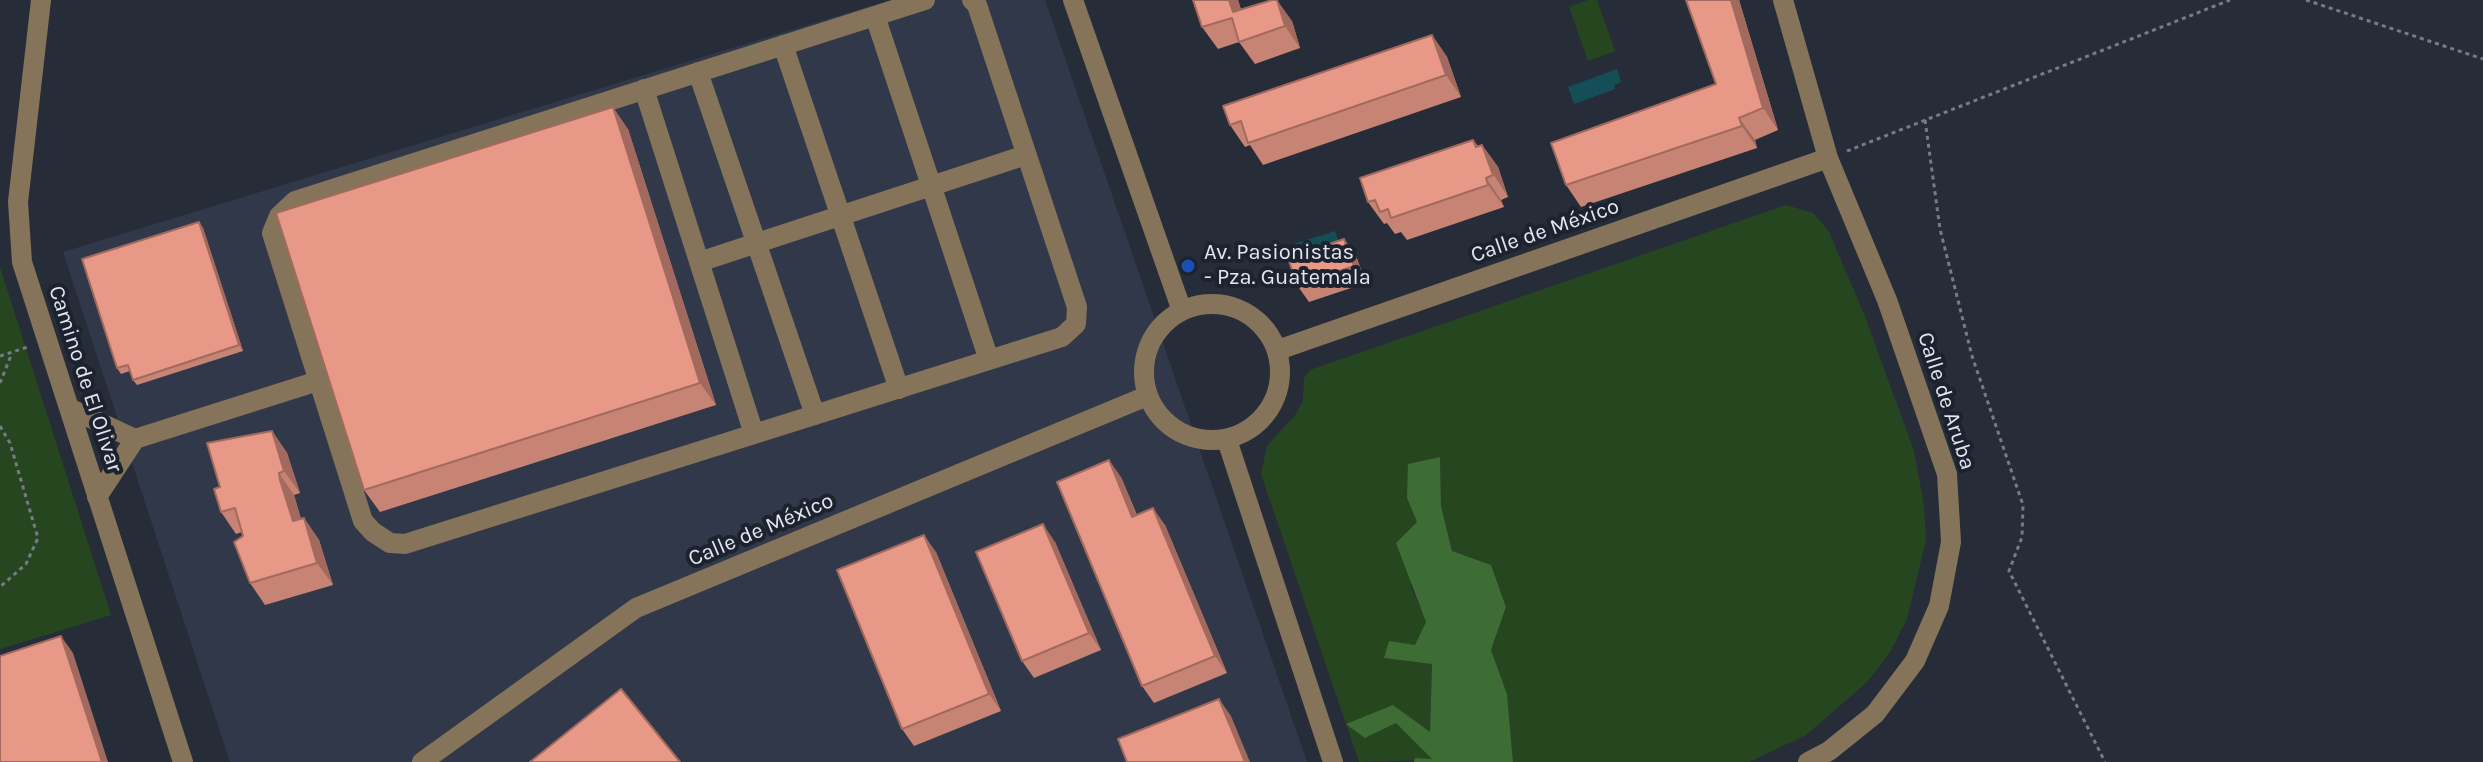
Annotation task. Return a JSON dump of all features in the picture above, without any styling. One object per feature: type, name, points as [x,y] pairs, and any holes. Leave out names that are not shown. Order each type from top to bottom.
[{"type":"street","name":"Camino de El Olivar","points":[[41,0],[18,202],[22,262],[183,762]]},
{"type":"street","points":[[925,0],[295,201],[287,208],[279,216],[272,233],[363,521],[390,543],[405,544],[1062,337],[1076,324],[1077,307],[977,5],[972,0]]},
{"type":"street","points":[[1073,0],[1182,311]]},
{"type":"street","name":"Calle de Aruba","points":[[1783,0],[1828,158],[1887,300],[1947,474],[1951,542],[1939,606],[1915,661],[1875,714],[1829,751],[1808,762]]},
{"type":"street","points":[[875,16],[989,360]]},
{"type":"street","points":[[783,45],[899,389]]},
{"type":"street","points":[[698,72],[815,415]]},
{"type":"street","points":[[644,89],[754,434]]},
{"type":"street","points":[[699,262],[1026,155]]},
{"type":"street","name":"Calle de México","points":[[1278,350],[1828,158]]},
{"type":"street","points":[[1204,304],[1228,306],[1249,314],[1266,330],[1278,350],[1281,373],[1277,396],[1266,416],[1249,431],[1227,440],[1198,439],[1171,427],[1157,413],[1147,396],[1143,376],[1149,347],[1165,322],[1182,311],[1204,304]]},
{"type":"street","points":[[97,497],[135,439],[318,381]]},
{"type":"street","name":"Calle de México","points":[[422,762],[636,608],[1147,396]]},
{"type":"street","points":[[69,408],[135,439]]},
{"type":"street","points":[[1227,440],[1333,762]]},
{"type":"path","points":[[1828,158],[2230,0]]},
{"type":"path","points":[[2306,0],[2407,37],[2483,59]]},
{"type":"path","points":[[1925,120],[1940,229],[1972,356],[2023,505],[2022,537],[2009,571],[2105,762]]},
{"type":"path","points":[[0,356],[20,350]]},
{"type":"path","points":[[0,383],[13,352]]},
{"type":"path","points":[[0,426],[38,538],[26,564],[0,587]]},
{"type":"path","points":[[0,441],[6,437]]},
{"type":"shaded area","points":[[890,0],[1045,0],[1307,762],[230,762],[63,252]]},
{"type":"shaded area","points":[[1597,0],[1615,51],[1588,61],[1569,7]]},
{"type":"shaded area","points":[[1617,69],[1621,82],[1614,85],[1615,89],[1574,104],[1568,87]]},
{"type":"shaded area","points":[[1786,205],[1813,213],[1828,230],[1864,314],[1914,451],[1924,505],[1926,540],[1907,619],[1889,654],[1867,682],[1806,735],[1749,762],[1513,762],[1507,694],[1491,650],[1506,606],[1491,565],[1452,551],[1441,506],[1440,458],[1407,498],[1417,522],[1411,587],[1427,622],[1415,645],[1384,658],[1432,664],[1430,733],[1393,705],[1365,738],[1396,723],[1433,760],[1359,762],[1261,474],[1267,446],[1296,414],[1303,401],[1304,378],[1310,370]]},
{"type":"shaded area","points":[[1335,231],[1340,246],[1289,262],[1284,247]]},
{"type":"shaded area","points":[[0,267],[111,615],[0,649]]},
{"type":"green space","points":[[1440,457],[1441,506],[1452,551],[1491,565],[1506,607],[1491,650],[1507,694],[1513,762],[1414,762],[1415,758],[1432,759],[1396,723],[1365,738],[1346,724],[1393,705],[1430,732],[1432,664],[1384,658],[1389,641],[1415,645],[1426,622],[1396,543],[1417,522],[1407,498],[1408,464]]},
{"type":"building","points":[[1193,0],[1229,0],[1233,12],[1277,0],[1285,26],[1239,42],[1232,18],[1202,27]]},
{"type":"building","points":[[1686,0],[1731,0],[1763,108],[1739,118],[1742,126],[1566,185],[1551,143],[1716,84]]},
{"type":"building","points":[[1432,35],[1446,75],[1248,143],[1241,121],[1230,125],[1223,106]]},
{"type":"building","points":[[613,107],[700,383],[364,490],[276,213]]},
{"type":"building","points":[[1473,140],[1476,147],[1482,145],[1493,175],[1486,178],[1488,185],[1391,218],[1388,209],[1380,212],[1375,200],[1368,202],[1360,178]]},
{"type":"building","points":[[199,222],[239,345],[133,380],[128,365],[117,368],[82,259]]},
{"type":"building","points":[[1344,239],[1354,266],[1297,285],[1288,258]]},
{"type":"building","points":[[272,431],[284,471],[279,473],[280,480],[293,521],[304,518],[317,563],[250,583],[234,542],[243,536],[235,508],[221,512],[214,489],[220,487],[207,443]]},
{"type":"building","points":[[1109,460],[1132,517],[1153,508],[1215,656],[1142,686],[1057,482]]},
{"type":"building","points":[[1043,524],[1089,633],[1022,661],[976,552]]},
{"type":"building","points":[[924,535],[989,694],[902,729],[837,570]]},
{"type":"building","points":[[61,636],[102,762],[0,762],[0,656]]},
{"type":"building","points":[[621,689],[680,762],[530,762]]},
{"type":"building","points":[[1219,699],[1245,762],[1127,762],[1118,739]]},
{"type":"place","name":"Av. Pasionistas - Pza. Guatemala","points":[[1188,266]]}]
